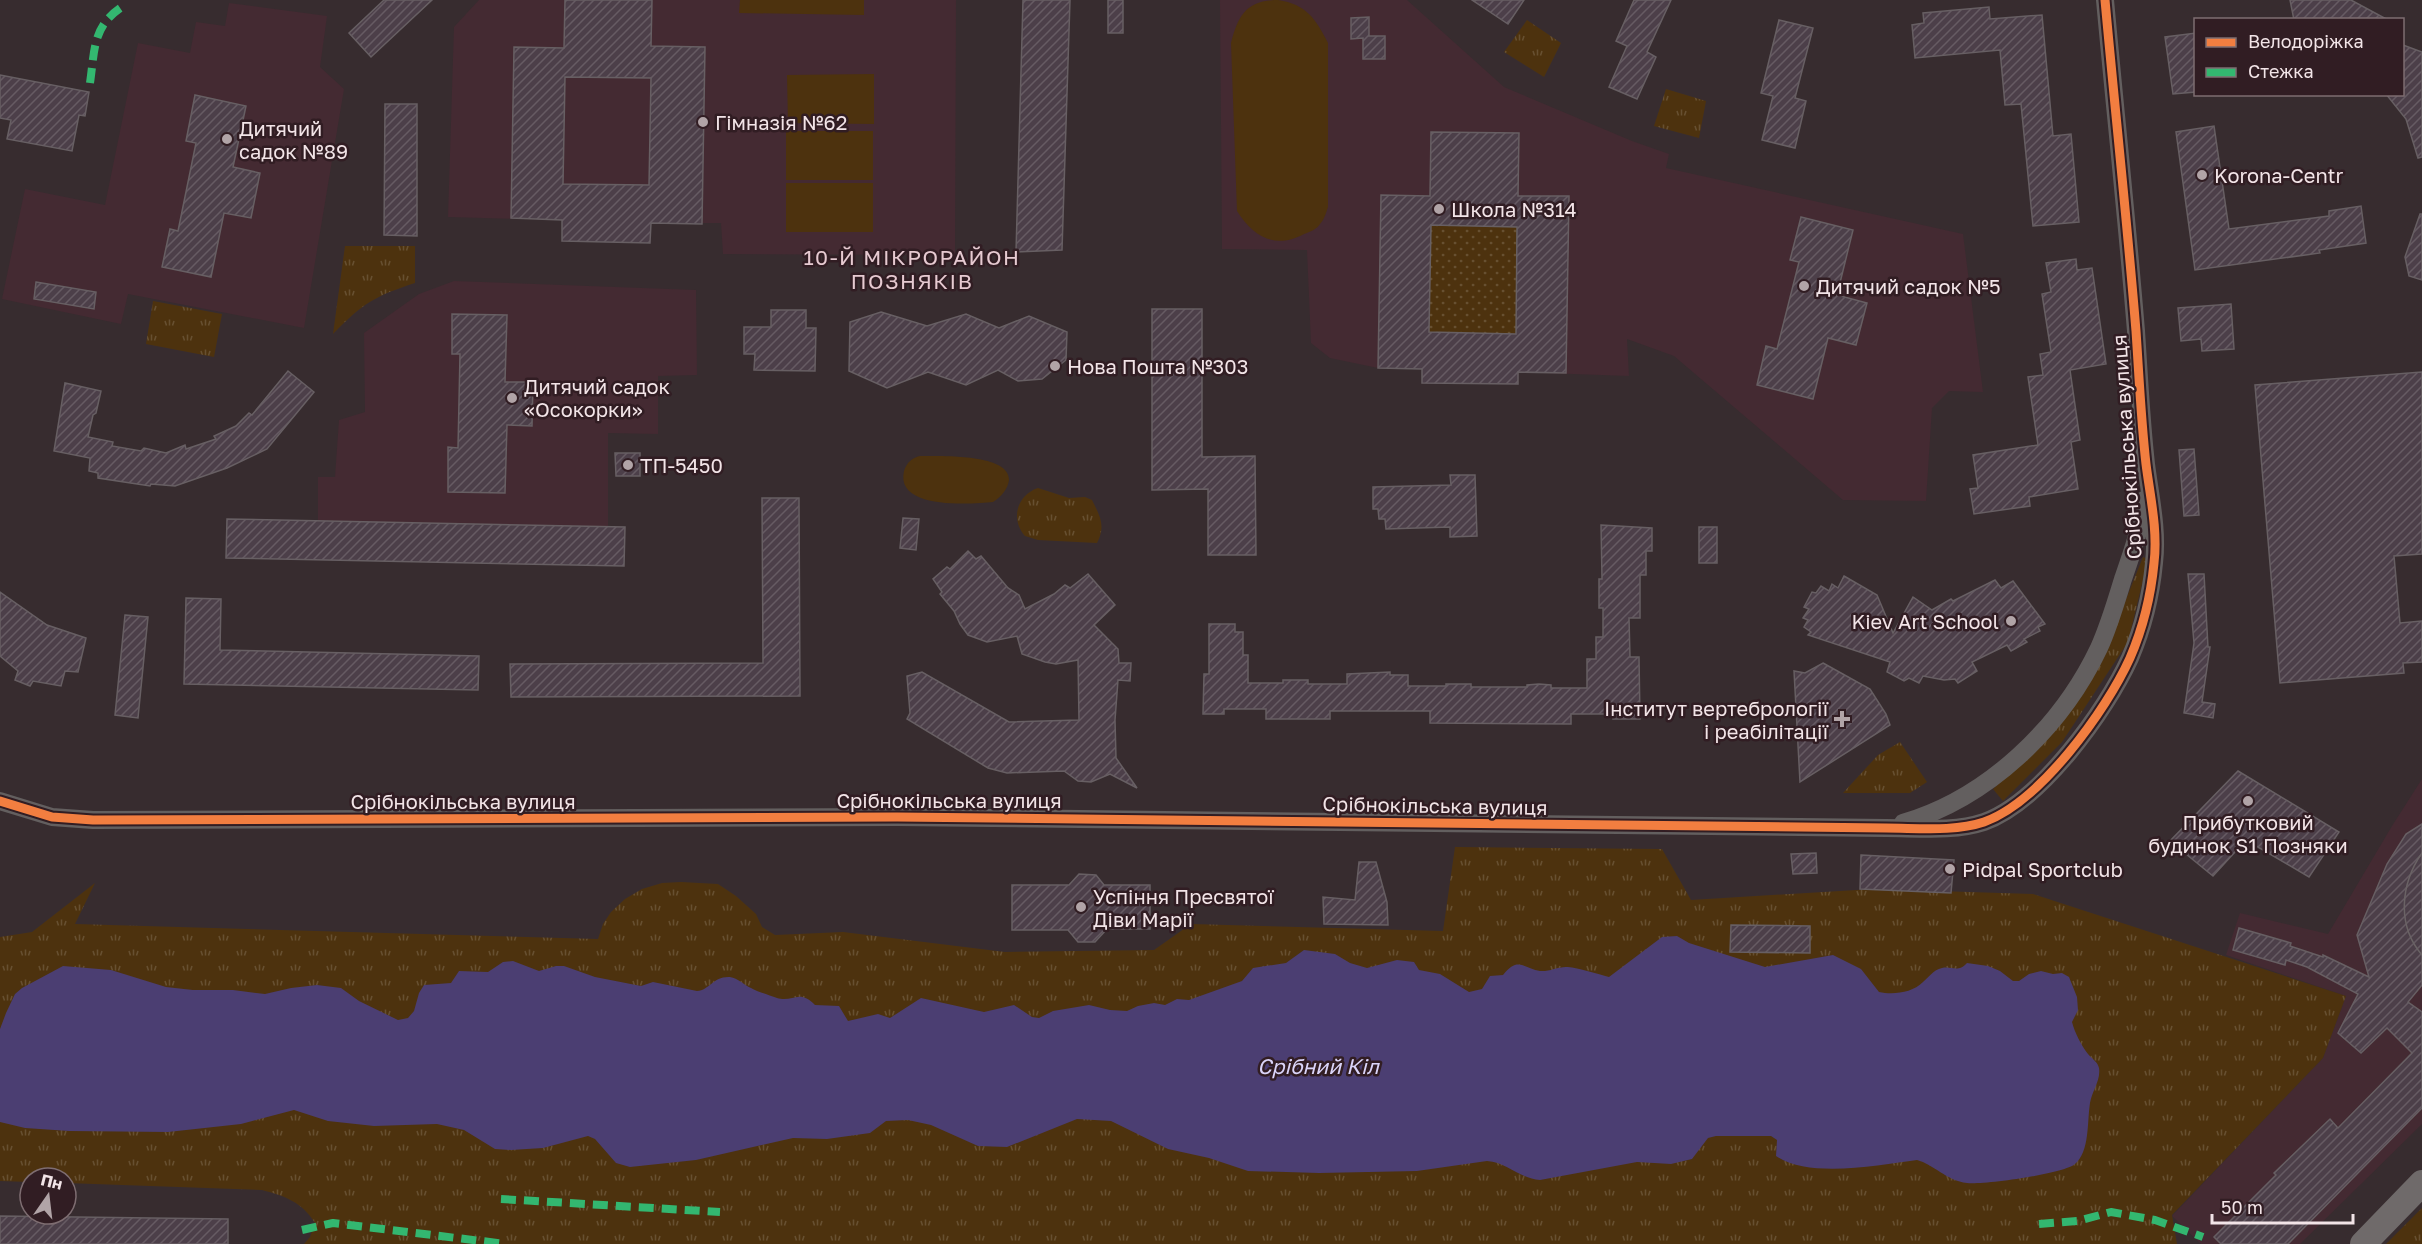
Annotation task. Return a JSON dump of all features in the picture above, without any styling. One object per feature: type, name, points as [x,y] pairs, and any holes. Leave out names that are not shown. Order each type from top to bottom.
[{"type":"main road","points":[[2363,1244],[2422,1184]]},
{"type":"street","name":"Срібнокільська вулиця","points":[[0,801],[52,817],[93,820],[897,817],[1961,828],[1998,816],[2038,784],[2080,738],[2124,670],[2138,638],[2146,609],[2154,561],[2155,543],[2105,0]]},
{"type":"street","name":"Срібнокільська вулиця","points":[[1886,828],[1932,813],[1979,789],[2035,738],[2072,694],[2092,662],[2106,632],[2136,539],[2143,512],[2146,462]]},
{"type":"shaded area","name":"Гімназія №62","points":[[479,0],[956,0],[955,255],[723,254],[721,223],[651,223],[650,241],[562,241],[562,220],[448,217],[454,27]]},
{"type":"shaded area","name":"Школа №314","points":[[1220,0],[1407,0],[1504,87],[1632,141],[1669,154],[1666,168],[1963,234],[1983,392],[1949,391],[1932,408],[1926,501],[1843,500],[1674,356],[1627,339],[1629,376],[1519,372],[1518,384],[1422,383],[1422,369],[1378,368],[1330,358],[1311,343],[1307,250],[1222,249]]},
{"type":"shaded area","name":"Дитячий садок №89","points":[[229,3],[327,16],[320,67],[344,89],[304,328],[128,294],[121,324],[2,299],[25,189],[105,205],[138,43],[190,53],[196,22],[225,26]]},
{"type":"shaded area","name":"Дитячий садок «Осокорки»","points":[[454,281],[696,290],[697,375],[658,376],[658,434],[608,433],[608,527],[318,521],[318,477],[335,477],[339,420],[365,412],[364,333],[419,294]]},
{"type":"shaded area","points":[[2422,779],[2422,1124],[2300,1244],[2201,1244],[2172,1216],[2323,1058],[2346,996],[2226,955],[2240,913],[2328,934]]},
{"type":"green space","points":[[740,0],[864,0],[864,15],[739,13]]},
{"type":"green space","points":[[1278,0],[1296,5],[1309,14],[1328,43],[1328,207],[1319,226],[1293,239],[1283,241],[1265,238],[1257,233],[1237,211],[1231,43],[1245,11],[1258,3]]},
{"type":"green space","points":[[1527,20],[1561,43],[1544,77],[1504,52]]},
{"type":"green space","points":[[874,74],[874,124],[788,123],[787,75]]},
{"type":"green space","points":[[1666,89],[1706,101],[1699,138],[1654,126]]},
{"type":"green space","points":[[786,131],[873,131],[873,180],[786,180]]},
{"type":"green space","points":[[786,183],[873,183],[873,232],[786,232]]},
{"type":"green space","points":[[1431,225],[1517,227],[1516,334],[1429,332]]},
{"type":"green space","points":[[345,246],[415,246],[415,283],[370,302],[333,334]]},
{"type":"green space","points":[[153,301],[222,314],[214,357],[146,344]]},
{"type":"green space","points":[[920,456],[956,456],[986,461],[1006,471],[1009,480],[1004,492],[993,502],[953,503],[922,498],[911,493],[904,484],[904,471],[907,465],[912,459]]},
{"type":"green space","points":[[1038,488],[1069,498],[1085,497],[1092,500],[1101,526],[1097,543],[1038,540],[1025,536],[1018,522],[1018,508],[1025,496]]},
{"type":"green space","points":[[2143,557],[2148,559],[2128,642],[2062,742],[2003,801],[1993,789],[2005,778],[2112,634]]},
{"type":"green space","points":[[1900,742],[1927,782],[1910,793],[1843,793],[1878,755]]},
{"type":"green space","points":[[1455,847],[1662,849],[1691,900],[1873,889],[2033,894],[2346,996],[2323,1058],[2172,1215],[2177,1244],[304,1244],[310,1237],[315,1223],[310,1216],[292,1201],[262,1190],[78,1183],[78,1166],[18,1166],[18,1182],[0,1181],[0,937],[32,932],[95,883],[75,924],[598,939],[603,924],[611,912],[625,899],[642,889],[662,883],[681,882],[718,884],[736,896],[756,914],[762,927],[775,935],[843,932],[1005,952],[1154,950],[1191,924],[1443,931]]},
{"type":"green space","points":[[2422,1208],[2422,1244],[2386,1244]]},
{"type":"water","name":"Срібний Кіл","points":[[1677,936],[1689,943],[1765,967],[1833,955],[1861,969],[1879,992],[1884,993],[1908,991],[1919,986],[1939,969],[1958,968],[1967,963],[1988,966],[2000,971],[2013,981],[2019,981],[2029,974],[2041,971],[2053,974],[2062,973],[2069,977],[2077,997],[2078,1010],[2072,1022],[2075,1030],[2083,1047],[2099,1068],[2099,1077],[2090,1103],[2086,1144],[2080,1158],[2068,1168],[2040,1175],[2005,1181],[1967,1183],[1953,1179],[1917,1160],[1845,1169],[1807,1167],[1790,1163],[1776,1156],[1777,1140],[1771,1136],[1716,1136],[1708,1138],[1692,1159],[1671,1164],[1637,1162],[1540,1180],[1526,1177],[1501,1164],[1487,1161],[1417,1171],[1319,1173],[1248,1171],[1209,1158],[1168,1149],[1111,1121],[1077,1119],[1007,1147],[978,1146],[931,1125],[908,1120],[886,1121],[870,1133],[827,1139],[793,1138],[696,1160],[630,1167],[616,1163],[595,1139],[588,1136],[543,1148],[495,1149],[464,1130],[437,1124],[374,1126],[328,1121],[294,1110],[241,1124],[168,1132],[69,1131],[25,1128],[0,1122],[0,1029],[6,1013],[15,994],[22,988],[63,966],[111,970],[166,987],[193,990],[233,990],[265,994],[317,985],[341,988],[359,1001],[398,1020],[408,1018],[414,1011],[424,985],[451,983],[459,971],[488,972],[503,962],[513,961],[539,971],[564,966],[595,977],[641,986],[653,982],[697,991],[724,977],[730,977],[777,998],[805,997],[815,1005],[839,1006],[848,1021],[878,1014],[890,1018],[921,998],[984,1012],[1014,1005],[1032,1017],[1039,1018],[1053,1011],[1089,1005],[1127,1011],[1154,1003],[1165,1005],[1177,999],[1189,1000],[1242,981],[1253,968],[1286,963],[1304,950],[1335,954],[1350,963],[1367,968],[1397,960],[1414,962],[1419,970],[1440,974],[1469,992],[1482,989],[1490,976],[1503,975],[1508,969],[1517,965],[1540,971],[1568,967],[1609,977],[1662,937]]},
{"type":"building","points":[[384,0],[432,0],[371,57],[349,33]]},
{"type":"building","points":[[565,0],[652,0],[651,46],[705,47],[702,224],[651,223],[650,243],[562,241],[562,220],[511,218],[514,47],[564,48]],"holes":[[[565,77],[651,78],[649,185],[563,184]]]},
{"type":"building","points":[[1023,0],[1070,0],[1062,250],[1016,252]]},
{"type":"building","points":[[1108,0],[1123,0],[1123,33],[1108,33]]},
{"type":"building","points":[[1472,0],[1524,0],[1508,24]]},
{"type":"building","points":[[1634,0],[1671,0],[1647,52],[1656,57],[1637,99],[1609,87],[1627,46],[1616,41]]},
{"type":"building","points":[[2290,0],[2351,0],[2384,18],[2294,18]]},
{"type":"building","points":[[1989,7],[1990,19],[2042,15],[2053,136],[2071,134],[2079,222],[2033,226],[2021,104],[2005,105],[2000,50],[1915,58],[1912,25],[1924,23],[1923,13]]},
{"type":"building","points":[[1369,17],[1369,36],[1385,36],[1385,59],[1363,59],[1363,38],[1351,39],[1351,18]]},
{"type":"building","points":[[1779,20],[1813,28],[1795,98],[1806,101],[1795,148],[1762,140],[1773,96],[1761,93]]},
{"type":"building","points":[[2194,33],[2194,92],[2173,94],[2165,37]]},
{"type":"building","points":[[2404,45],[2422,52],[2422,157],[2418,158],[2406,119],[2388,96],[2404,96]]},
{"type":"building","points":[[0,75],[89,92],[85,116],[79,115],[72,151],[7,139],[11,120],[0,118]]},
{"type":"building","points":[[195,95],[246,106],[233,167],[260,173],[251,218],[224,213],[211,277],[162,267],[170,229],[178,231],[196,143],[186,141]]},
{"type":"building","points":[[385,104],[417,104],[417,236],[384,235]]},
{"type":"building","name":"Korona-Centr","points":[[2214,126],[2229,229],[2329,216],[2329,211],[2361,206],[2366,243],[2319,250],[2320,253],[2195,270],[2176,132]]},
{"type":"building","points":[[1431,132],[1519,133],[1518,196],[1569,196],[1566,373],[1518,372],[1518,384],[1422,383],[1422,369],[1378,368],[1381,195],[1430,196]],"holes":[[[1431,225],[1517,227],[1516,334],[1429,332]]]},
{"type":"building","points":[[2420,214],[2422,214],[2422,280],[2409,276],[2405,257]]},
{"type":"building","points":[[1801,217],[1853,230],[1837,295],[1867,303],[1856,345],[1828,338],[1813,399],[1757,385],[1766,346],[1777,349],[1799,262],[1790,260]]},
{"type":"building","points":[[2076,259],[2077,270],[2092,268],[2106,364],[2070,370],[2080,440],[2071,442],[2078,489],[2029,497],[2030,506],[1974,514],[1970,489],[1978,488],[1973,455],[2038,445],[2028,377],[2043,375],[2040,354],[2051,352],[2042,294],[2051,292],[2046,263]]},
{"type":"building","points":[[36,282],[96,292],[94,309],[34,299]]},
{"type":"building","points":[[2231,304],[2234,349],[2202,351],[2201,339],[2181,341],[2178,308]]},
{"type":"building","points":[[1152,309],[1202,309],[1202,457],[1255,456],[1256,555],[1208,555],[1208,489],[1152,490]]},
{"type":"building","points":[[771,310],[806,310],[806,328],[816,328],[815,371],[754,370],[755,354],[744,354],[744,327],[771,327]]},
{"type":"building","points":[[881,312],[927,326],[966,314],[999,328],[1029,316],[1067,332],[1066,360],[1042,379],[1018,381],[998,370],[966,385],[928,372],[887,388],[849,371],[850,322]]},
{"type":"building","points":[[452,314],[507,315],[505,382],[533,382],[532,426],[507,425],[505,493],[448,492],[448,447],[458,448],[460,354],[452,354]]},
{"type":"building","points":[[288,371],[314,392],[267,449],[227,468],[175,486],[151,484],[150,486],[98,478],[98,473],[89,471],[90,458],[54,451],[65,383],[101,391],[88,437],[113,442],[112,446],[141,451],[144,448],[166,453],[185,445],[186,449],[216,439],[214,436],[236,426],[249,413],[252,415]]},
{"type":"building","points":[[2422,372],[2422,554],[2394,556],[2400,623],[2422,621],[2422,662],[2403,663],[2404,673],[2280,683],[2255,385]]},
{"type":"building","points":[[2194,449],[2199,515],[2184,516],[2179,450]]},
{"type":"building","name":"ТП-5450","points":[[615,453],[640,453],[640,476],[616,476]]},
{"type":"building","points":[[1450,475],[1475,475],[1477,536],[1450,537],[1450,527],[1386,529],[1385,519],[1379,519],[1378,509],[1373,509],[1373,487],[1451,485]]},
{"type":"building","points":[[762,498],[799,498],[800,696],[511,697],[510,664],[763,663]]},
{"type":"building","points":[[903,518],[919,519],[916,550],[900,548]]},
{"type":"building","points":[[227,519],[625,527],[624,566],[226,558]]},
{"type":"building","points":[[1601,525],[1652,528],[1652,551],[1646,551],[1646,575],[1640,575],[1640,618],[1629,618],[1630,657],[1639,657],[1640,719],[1613,719],[1613,714],[1571,714],[1571,724],[1430,723],[1430,711],[1330,711],[1330,719],[1266,719],[1266,709],[1224,709],[1224,714],[1203,714],[1204,674],[1209,674],[1209,624],[1235,624],[1235,632],[1243,632],[1243,655],[1248,655],[1248,683],[1308,680],[1308,684],[1347,684],[1347,674],[1390,672],[1390,675],[1408,675],[1408,686],[1471,684],[1471,687],[1527,687],[1527,685],[1539,684],[1551,685],[1551,688],[1587,688],[1587,659],[1596,659],[1596,637],[1603,637],[1603,608],[1599,608],[1599,579],[1602,579]]},
{"type":"building","points":[[1699,527],[1717,527],[1717,563],[1699,563]]},
{"type":"building","points":[[968,551],[976,559],[981,556],[1008,588],[1019,595],[1025,609],[1054,594],[1065,585],[1070,588],[1088,574],[1115,605],[1094,625],[1118,649],[1119,663],[1131,663],[1130,681],[1118,680],[1115,720],[1116,758],[1137,788],[1110,774],[1091,782],[1078,781],[1064,771],[1007,773],[988,768],[907,719],[910,713],[907,676],[922,672],[1009,722],[1079,720],[1078,660],[1056,664],[1022,654],[1017,636],[987,642],[968,635],[954,611],[940,594],[942,592],[933,579],[947,567],[950,569]]},
{"type":"building","points":[[2188,574],[2204,574],[2208,647],[2210,647],[2202,702],[2215,704],[2213,718],[2184,713],[2194,643]]},
{"type":"building","points":[[1844,576],[1877,595],[1893,633],[1913,597],[1932,610],[1995,580],[2001,588],[2013,581],[2045,624],[2038,627],[2040,631],[2024,639],[2027,642],[2011,651],[2007,645],[1972,662],[1977,671],[1958,683],[1955,679],[1944,680],[1923,676],[1919,683],[1909,678],[1904,681],[1887,672],[1890,662],[1808,635],[1811,632],[1804,627],[1808,620],[1803,618],[1809,609],[1804,607],[1812,592],[1816,593],[1821,586],[1829,591],[1832,584],[1838,588]]},
{"type":"building","points":[[0,592],[47,625],[86,638],[78,672],[65,671],[61,686],[33,681],[30,686],[15,680],[18,671],[0,656]]},
{"type":"building","points":[[186,598],[221,599],[220,650],[479,656],[478,690],[184,684]]},
{"type":"building","points":[[125,615],[148,617],[138,718],[115,715]]},
{"type":"building","name":"Інститут вертебрології і реабілітації","points":[[1823,663],[1870,689],[1886,714],[1890,725],[1800,782],[1794,671],[1805,673]]},
{"type":"building","name":"Прибутковий будинок S1 Позняки","points":[[2238,771],[2339,832],[2309,877],[2246,840],[2213,876],[2170,841]]},
{"type":"building","points":[[2422,824],[2422,985],[2408,1002],[2422,1012],[2422,1108],[2288,1244],[2221,1244],[2214,1237],[2276,1175],[2274,1173],[2330,1119],[2338,1128],[2412,1053],[2387,1028],[2361,1053],[2338,1033],[2358,994],[2307,967],[2286,960],[2285,965],[2233,950],[2239,928],[2291,943],[2290,946],[2323,957],[2323,955],[2369,977],[2357,935],[2387,864],[2406,834]]},
{"type":"building","points":[[1816,853],[1817,873],[1793,874],[1791,854]]},
{"type":"building","points":[[1861,855],[1954,860],[1951,893],[1860,889]]},
{"type":"building","points":[[1359,862],[1376,862],[1387,902],[1388,925],[1324,924],[1323,897],[1355,900]]},
{"type":"building","name":"Успіння Пресвятої Діви Марії","points":[[1079,874],[1096,875],[1104,885],[1150,885],[1150,929],[1107,929],[1095,942],[1078,942],[1068,930],[1012,930],[1012,885],[1069,885]]},
{"type":"building","points":[[1731,925],[1810,926],[1810,953],[1730,952]]},
{"type":"building","points":[[0,1216],[18,1216],[18,1226],[78,1226],[78,1217],[228,1219],[228,1244],[0,1244]]},
{"type":"tram line","points":[[2422,853],[2409,877],[2404,904],[2408,931],[2422,955]]},
{"type":"marked path","points":[[90,83],[97,39],[101,30],[106,21],[125,5]]},
{"type":"marked path","points":[[501,1199],[720,1212]]},
{"type":"marked path","points":[[2039,1224],[2078,1221],[2111,1212],[2155,1220],[2203,1237]]},
{"type":"marked path","points":[[302,1230],[333,1223],[506,1244]]},
{"type":"cycle path","points":[[0,801],[52,817],[93,820],[897,817],[1923,829],[1961,827],[1984,822],[2005,811],[2027,795],[2069,752],[2088,728],[2119,679],[2135,647],[2146,611],[2153,575],[2154,526],[2144,447],[2105,0]]},
{"type":"place","name":"Гімназія №62","points":[[703,122]]},
{"type":"place","name":"Дитячий садок №89","points":[[227,139]]},
{"type":"place","name":"Korona-Centr","points":[[2202,175]]},
{"type":"place","name":"Школа №314","points":[[1439,209]]},
{"type":"place","name":"Дитячий садок №5","points":[[1804,286]]},
{"type":"place","name":"Нова Пошта №303","points":[[1055,366]]},
{"type":"place","name":"Дитячий садок «Осокорки»","points":[[512,398]]},
{"type":"place","name":"ТП-5450","points":[[628,465]]},
{"type":"place","name":"Kiev Art School","points":[[2011,621]]},
{"type":"place","name":"Інститут вертебрології і реабілітації","points":[[1842,719]]},
{"type":"place","name":"Прибутковий будинок S1 Позняки","points":[[2248,801]]},
{"type":"place","name":"Pidpal Sportclub","points":[[1950,869]]},
{"type":"place","name":"Успіння Пресвятої Діви Марії","points":[[1081,907]]},
{"type":"district","name":"10-Й МІКРОРАЙОН ПОЗНЯКІВ","points":[[912,269]]}]
